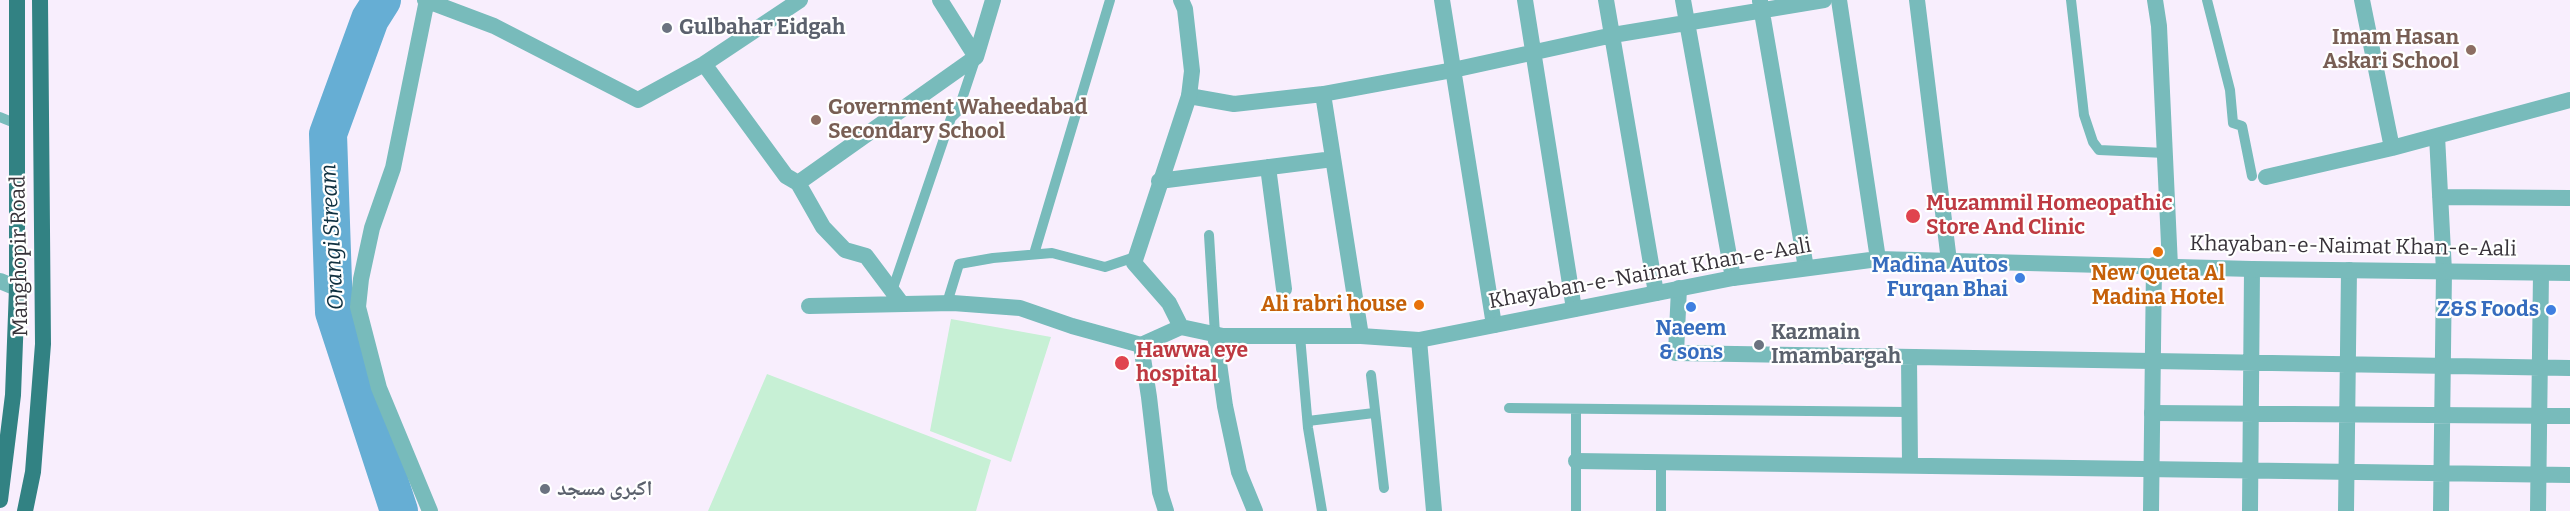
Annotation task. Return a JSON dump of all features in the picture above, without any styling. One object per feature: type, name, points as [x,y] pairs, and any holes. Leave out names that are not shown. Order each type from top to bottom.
[{"type":"main road","name":"Manghopir Road","points":[[0,500],[6,392],[17,288],[17,0]]},
{"type":"main road","name":"Manghopir Road","points":[[25,511],[33,472],[43,344],[39,0]]},
{"type":"street","points":[[430,511],[379,388],[358,307],[360,279],[372,228],[393,168],[426,0],[494,26],[638,100],[704,64],[800,0]]},
{"type":"street","points":[[940,0],[976,57]]},
{"type":"street","points":[[798,183],[976,57],[993,0]]},
{"type":"street","points":[[809,306],[897,297],[1020,308],[1072,326],[1141,345],[1181,327],[1169,303],[1134,263],[1159,181],[1189,96],[1192,71],[1185,9],[1181,0]]},
{"type":"street","points":[[1442,0],[1494,325]]},
{"type":"street","points":[[1525,0],[1574,309]]},
{"type":"street","points":[[1606,0],[1656,293]]},
{"type":"street","points":[[1683,0],[1733,278]]},
{"type":"street","points":[[1189,96],[1234,104],[1323,94],[1453,70],[1613,35],[1687,23],[1761,5],[1824,0]]},
{"type":"street","points":[[1839,0],[1878,259]]},
{"type":"street","points":[[1917,0],[1949,261]]},
{"type":"street","points":[[2151,511],[2153,361],[2162,266],[2165,153],[2155,0]]},
{"type":"street","points":[[2362,0],[2392,148]]},
{"type":"street","points":[[1761,5],[1806,268]]},
{"type":"street","points":[[704,64],[786,176],[798,183],[823,227],[845,250],[866,256],[897,297]]},
{"type":"street","points":[[1323,94],[1361,336]]},
{"type":"street","points":[[2259,176],[2392,148],[2570,100]]},
{"type":"street","points":[[2437,136],[2444,272],[2440,511]]},
{"type":"street","points":[[1159,181],[1333,159]]},
{"type":"street","points":[[1268,167],[1284,289]]},
{"type":"street","points":[[2440,197],[2570,198]]},
{"type":"street","name":"Khayaban-e-Naimat Khan-e-Aali","points":[[1181,327],[1215,334],[1361,336],[1419,340],[1733,278],[1878,259],[2252,269],[2570,273]]},
{"type":"street","points":[[2250,511],[2252,269]]},
{"type":"street","points":[[2346,511],[2349,270]]},
{"type":"street","points":[[2538,511],[2541,273]]},
{"type":"street","points":[[0,281],[17,288]]},
{"type":"street","points":[[1679,288],[1676,352],[2570,368]]},
{"type":"street","points":[[1215,334],[1225,406],[1239,472],[1255,511]]},
{"type":"street","points":[[1419,340],[1434,511]]},
{"type":"street","points":[[1141,345],[1160,492],[1166,511]]},
{"type":"street","points":[[1909,357],[1910,465]]},
{"type":"street","points":[[2152,413],[2442,413],[2570,416]]},
{"type":"street","points":[[1576,461],[2570,475]]},
{"type":"lane","points":[[1034,254],[1110,0]]},
{"type":"lane","points":[[2071,0],[2084,115],[2093,142],[2099,150],[2165,153]]},
{"type":"lane","points":[[2207,0],[2230,90],[2234,123],[2242,126],[2259,176]]},
{"type":"lane","points":[[897,297],[951,118],[958,111],[976,57]]},
{"type":"lane","points":[[0,117],[17,124]]},
{"type":"lane","points":[[1209,235],[1215,334]]},
{"type":"lane","points":[[947,303],[959,264],[1052,253],[1105,267],[1135,257]]},
{"type":"lane","points":[[1300,336],[1308,421],[1322,511]]},
{"type":"lane","points":[[1371,375],[1384,488]]},
{"type":"lane","points":[[1509,408],[1909,412]]},
{"type":"lane","points":[[1575,409],[1576,511]]},
{"type":"lane","points":[[1308,421],[1374,413]]},
{"type":"lane","points":[[1661,461],[1661,511]]},
{"type":"green space","points":[[951,319],[1051,337],[1011,462],[930,431]]},
{"type":"green space","points":[[767,374],[991,460],[976,511],[708,511]]},
{"type":"waterway","name":"Orangi Stream","points":[[382,0],[370,19],[328,134],[334,312],[399,511]]},
{"type":"place","name":"Gulbahar Eidgah","points":[[667,28]]},
{"type":"place","name":"Imam Hasan Askari School","points":[[2471,50]]},
{"type":"place","name":"Government Waheedabad Secondary School","points":[[816,120]]},
{"type":"place","name":"Muzammil Homeopathic Store And Clinic","points":[[1913,216]]},
{"type":"place","name":"New Queta Al Madina Hotel","points":[[2158,252]]},
{"type":"place","name":"Madina Autos Furqan Bhai","points":[[2020,278]]},
{"type":"place","name":"Ali rabri house","points":[[1419,305]]},
{"type":"place","name":"Naeem & sons","points":[[1691,307]]},
{"type":"place","name":"Z&S Foods","points":[[2551,310]]},
{"type":"place","name":"Kazmain Imambargah","points":[[1759,345]]},
{"type":"place","name":"Hawwa eye hospital","points":[[1122,363]]},
{"type":"place","name":"اکبری مسجد","points":[[545,489]]}]
